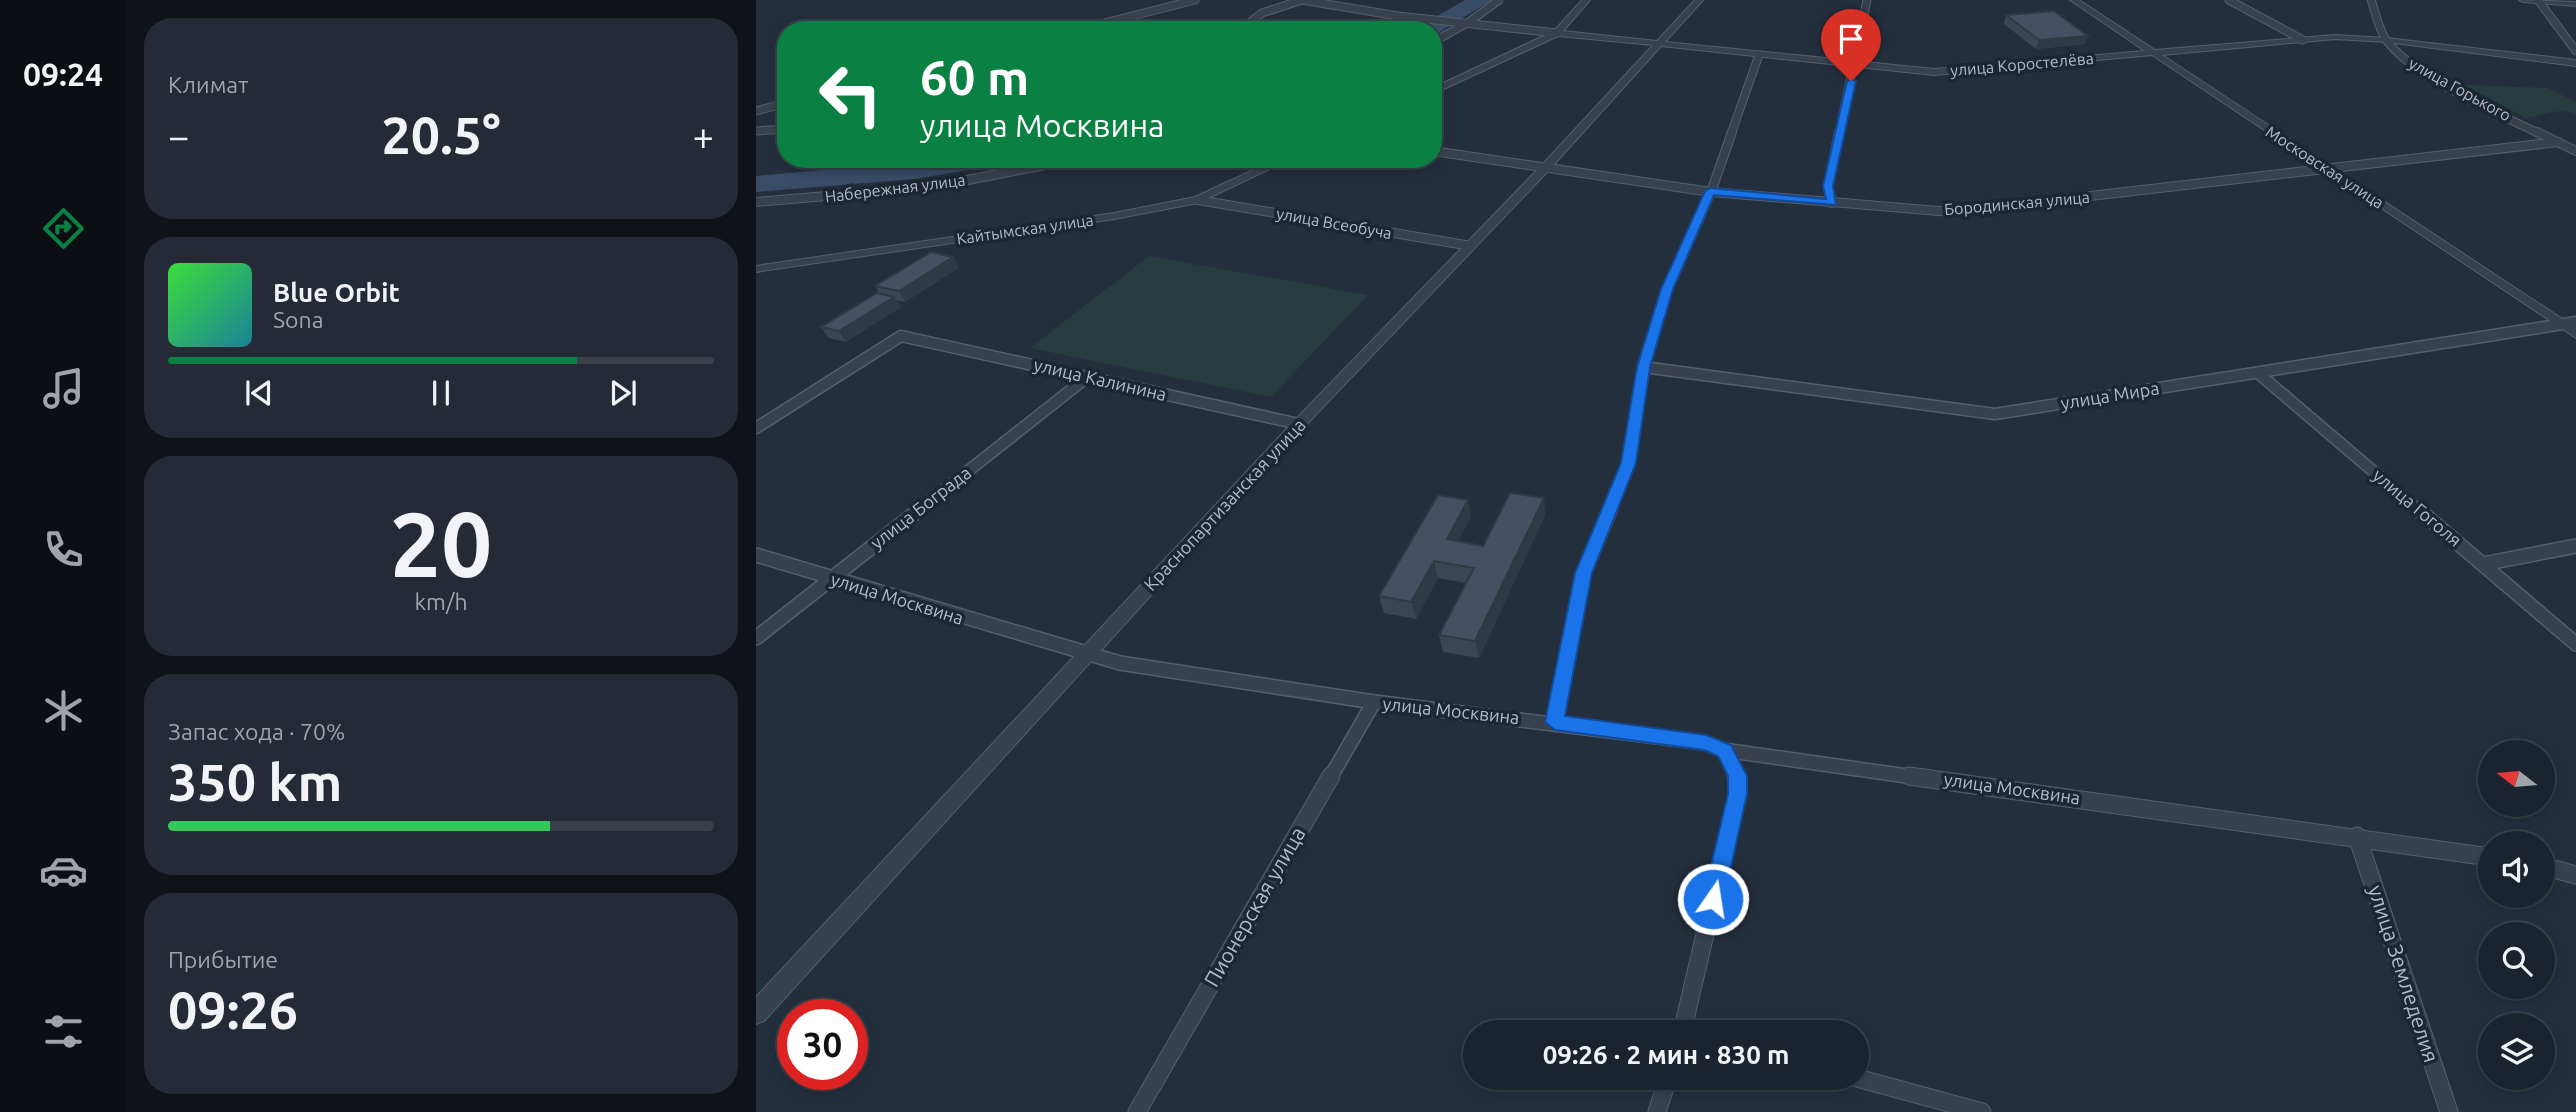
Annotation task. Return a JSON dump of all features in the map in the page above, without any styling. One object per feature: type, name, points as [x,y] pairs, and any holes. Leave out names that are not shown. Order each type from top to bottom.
[{"type":"street","points":[[1112,21],[1195,0]]},
{"type":"street","points":[[1252,21],[1262,13],[1302,0]]},
{"type":"street","name":"улица Коростелёва","points":[[1302,0],[1398,16],[1420,16],[1759,55],[1938,72],[2149,51],[2335,37],[2386,40],[2576,63]]},
{"type":"street","points":[[1442,38],[1499,0]]},
{"type":"street","points":[[1442,87],[1558,33],[1586,0]]},
{"type":"street","name":"Краснопартизанская улица","points":[[756,1013],[1299,424],[1545,168],[1699,0]]},
{"type":"street","points":[[1832,203],[1828,186],[1867,0]]},
{"type":"street","name":"Московская улица","points":[[2074,0],[2576,334]]},
{"type":"street","points":[[2229,0],[2303,40]]},
{"type":"street","name":"улица Горького","points":[[2371,0],[2386,40],[2399,54],[2428,73],[2576,151]]},
{"type":"street","points":[[2523,0],[2576,4]]},
{"type":"street","points":[[2539,1],[2576,51]]},
{"type":"street","points":[[1408,21],[1420,16]]},
{"type":"street","points":[[1555,722],[1584,573],[1629,463],[1643,367],[1667,289],[1711,191],[1759,55]]},
{"type":"street","points":[[756,111],[777,105]]},
{"type":"street","points":[[756,131],[777,130]]},
{"type":"street","name":"Бородинская улица","points":[[1442,152],[1711,191],[1951,212],[2558,142]]},
{"type":"street","name":"Набережная улица","points":[[756,202],[932,187],[1029,168]]},
{"type":"street","name":"Кайтымская улица","points":[[756,269],[1114,216],[1198,200],[1267,168]]},
{"type":"street","name":"улица Всеобуча","points":[[1198,200],[1471,246]]},
{"type":"street","name":"улица Мира","points":[[1643,367],[1995,414],[2576,322]]},
{"type":"street","name":"улица Калинина","points":[[756,428],[901,335],[1299,424]]},
{"type":"street","name":"улица Гоголя","points":[[2258,373],[2576,644]]},
{"type":"street","name":"улица Бограда","points":[[756,638],[1086,378]]},
{"type":"street","points":[[2483,564],[2576,546]]},
{"type":"street","name":"улица Москвина","points":[[756,555],[1087,656],[1374,702],[1555,722],[1706,743],[1724,750],[2357,836],[2478,855]]},
{"type":"street","name":"Пионерская улица","points":[[1137,1112],[1374,702]]},
{"type":"street","points":[[1688,1020],[1738,794],[1737,776],[1724,750]]},
{"type":"street","name":"улица Земледелия","points":[[2357,836],[2449,1112]]},
{"type":"street","points":[[2555,869],[2576,875]]},
{"type":"street","points":[[1869,1081],[1982,1112]]},
{"type":"street","points":[[1657,1112],[1664,1090]]},
{"type":"green space","points":[[2463,85],[2548,88],[2576,102],[2576,115],[2564,110],[2526,118]]},
{"type":"green space","points":[[1149,256],[1368,295],[1271,397],[1030,348]]},
{"type":"water","points":[[1465,0],[1492,0],[1442,31],[1442,21],[1429,21]]},
{"type":"water","points":[[843,168],[981,168],[914,179],[756,192],[756,176]]},
{"type":"building","points":[[2054,11],[2088,36],[2039,40],[2006,15]]},
{"type":"building","points":[[931,252],[953,257],[899,291],[875,286]]},
{"type":"building","points":[[877,293],[894,297],[839,331],[821,327]]},
{"type":"building","points":[[1510,493],[1544,498],[1475,641],[1439,635],[1474,568],[1434,561],[1411,602],[1379,596],[1438,495],[1468,500],[1447,539],[1483,546]]},
{"type":"route","points":[[1713,899],[1738,794],[1737,776],[1724,750],[1706,743],[1555,722],[1584,573],[1594,543],[1629,463],[1643,367],[1667,289],[1711,191],[1832,203],[1828,186],[1851,81]]}]
